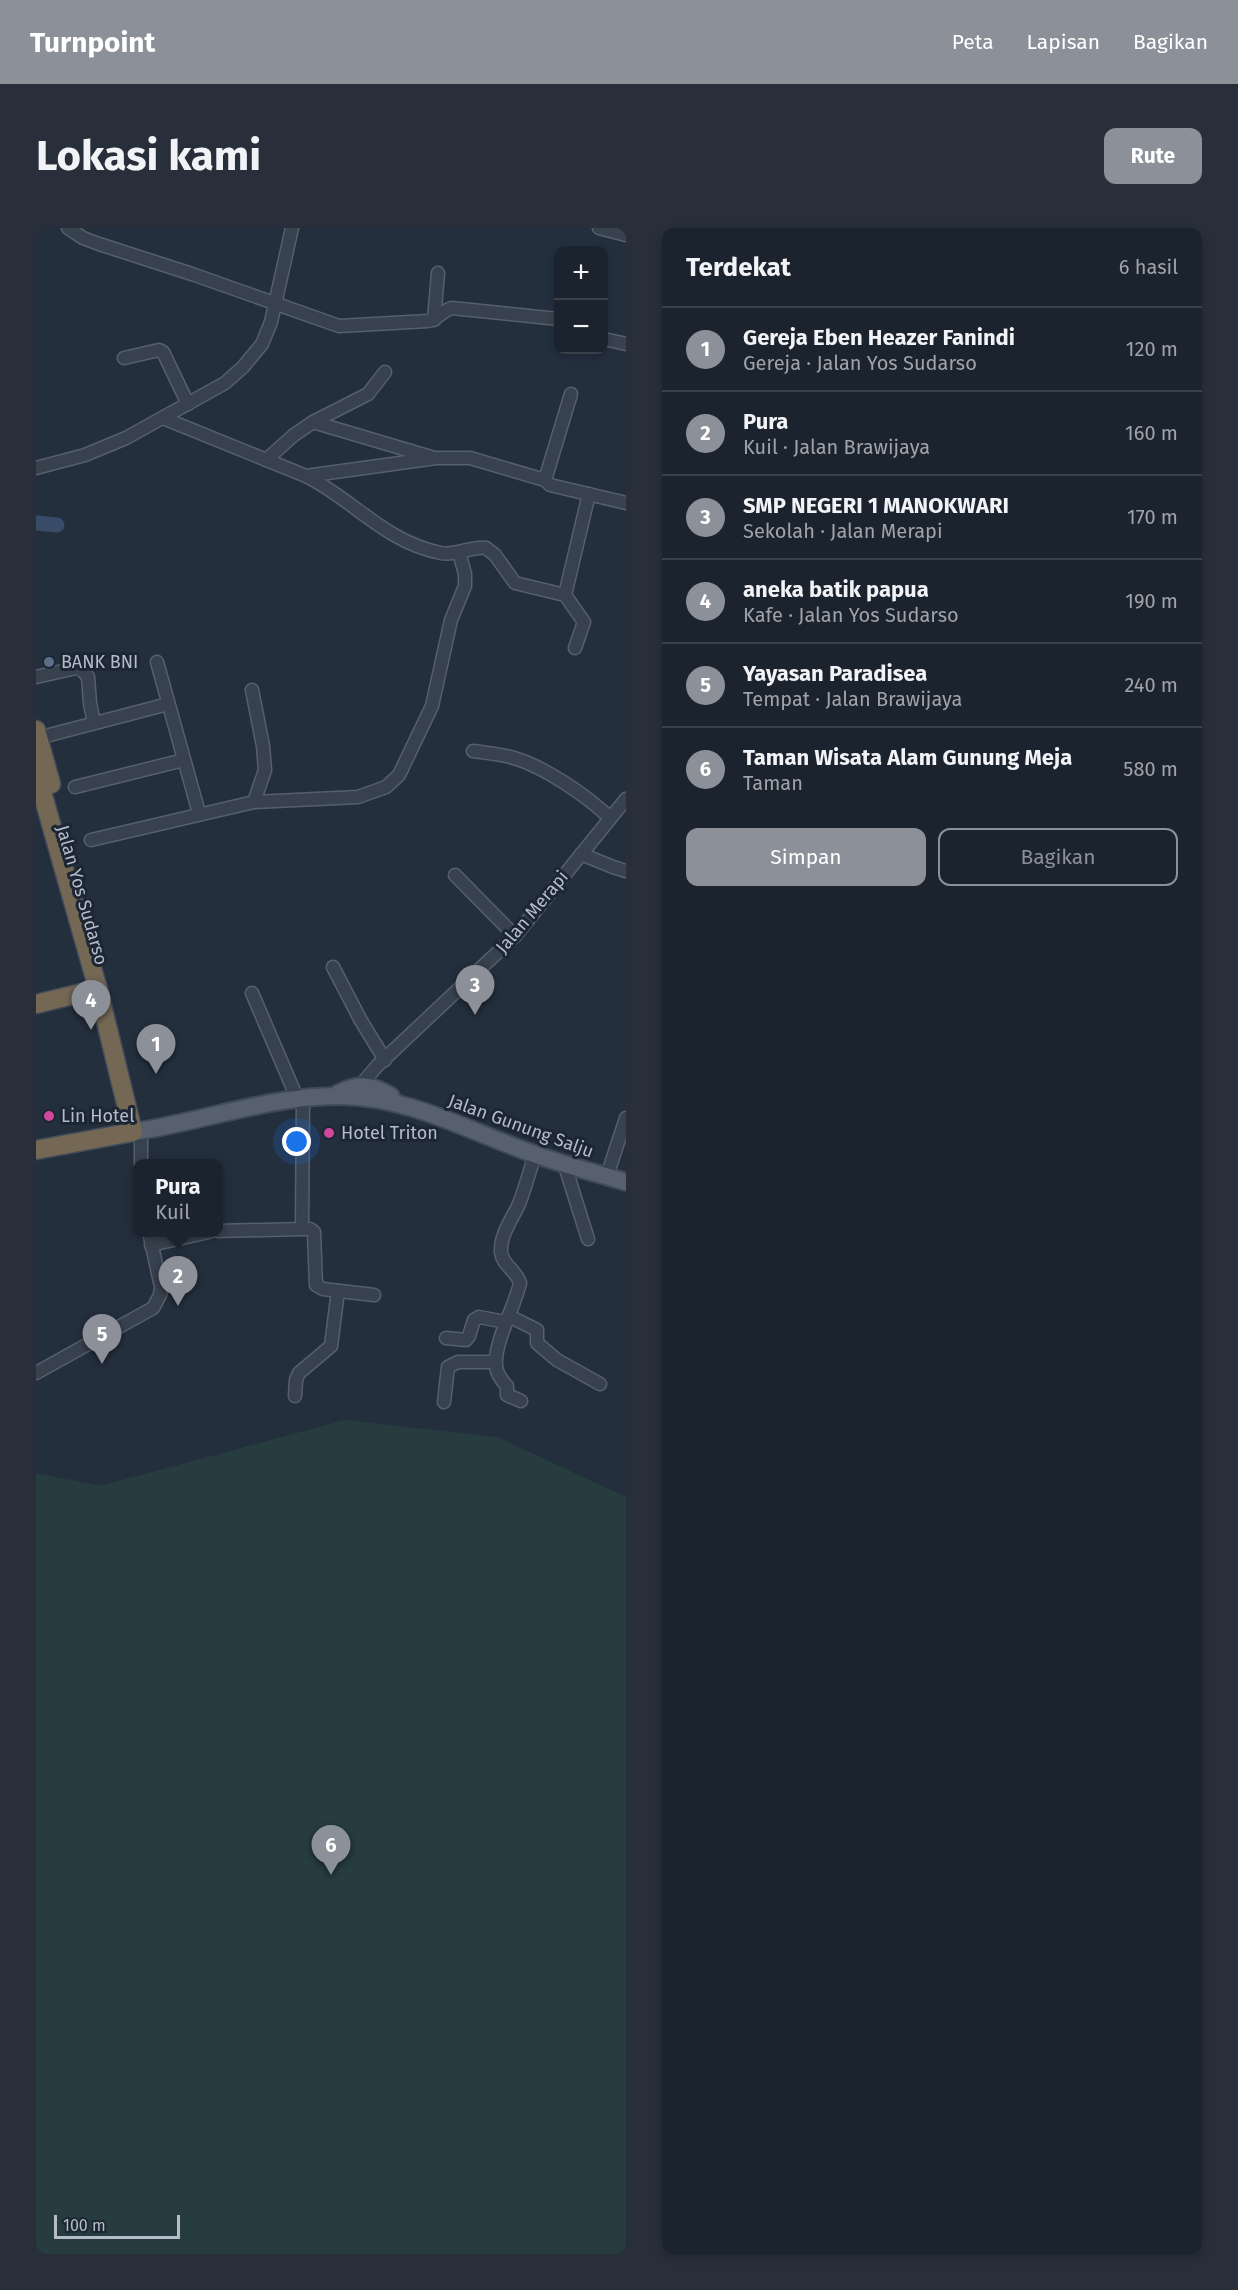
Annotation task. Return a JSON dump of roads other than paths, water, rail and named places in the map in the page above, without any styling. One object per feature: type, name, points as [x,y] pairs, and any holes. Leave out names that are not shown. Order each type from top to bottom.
[{"type":"highway","name":"Jalan Yos Sudarso","points":[[37,734],[53,813],[137,1132]]},
{"type":"highway","name":"Jalan Yos Sudarso","points":[[36,771],[53,813],[109,986],[137,1132]]},
{"type":"highway","points":[[36,1004],[98,989]]},
{"type":"highway","points":[[36,1150],[137,1132]]},
{"type":"main road","points":[[137,1132],[300,1098],[334,1096],[354,1085],[365,1091]]},
{"type":"main road","name":"Jalan Gunung Salju","points":[[365,1091],[535,1155],[626,1182]]},
{"type":"street","points":[[68,228],[91,241],[192,273],[339,326],[434,320],[452,309],[554,319]]},
{"type":"street","points":[[36,468],[103,449],[225,383],[254,356],[262,344],[276,304],[292,228]]},
{"type":"street","points":[[599,228],[626,235]]},
{"type":"street","points":[[434,320],[438,273]]},
{"type":"street","points":[[608,340],[626,345]]},
{"type":"street","points":[[124,358],[159,350],[163,352],[188,404]]},
{"type":"street","points":[[266,460],[294,435],[313,422],[368,394],[385,372]]},
{"type":"street","points":[[545,480],[571,394]]},
{"type":"street","points":[[163,418],[324,485],[386,532],[439,553],[486,548],[495,555],[515,583],[565,595],[584,622],[575,648]]},
{"type":"street","points":[[313,422],[435,459]]},
{"type":"street","points":[[306,476],[435,459],[470,458],[545,480],[550,484],[626,503]]},
{"type":"street","points":[[565,595],[589,494]]},
{"type":"street","points":[[91,840],[254,802],[358,797],[386,787],[395,780],[435,699],[451,620],[465,586],[465,574],[459,552]]},
{"type":"street","points":[[157,662],[199,813]]},
{"type":"street","points":[[36,677],[76,668],[82,670],[88,677],[94,723]]},
{"type":"street","points":[[252,690],[265,770],[254,802]]},
{"type":"street","points":[[37,734],[94,723],[168,704]]},
{"type":"street","points":[[472,751],[504,755],[525,762],[580,792],[610,818]]},
{"type":"street","points":[[75,787],[184,760]]},
{"type":"street","name":"Jalan Merapi","points":[[365,1091],[381,1063],[515,936],[626,799]]},
{"type":"street","points":[[581,854],[626,871]]},
{"type":"street","points":[[455,875],[515,936]]},
{"type":"street","points":[[333,967],[381,1063]]},
{"type":"street","points":[[252,993],[300,1098],[302,1229]]},
{"type":"street","points":[[606,1176],[626,1118]]},
{"type":"street","points":[[137,1132],[141,1159]]},
{"type":"street","points":[[521,1401],[507,1395],[507,1386],[499,1377],[495,1362],[520,1283],[517,1275],[502,1257],[501,1251],[505,1232],[519,1205],[535,1155]]},
{"type":"street","points":[[564,1163],[588,1239]]},
{"type":"street","points":[[223,1232],[310,1229],[314,1232],[316,1285],[323,1289],[374,1295]]},
{"type":"street","points":[[36,1373],[153,1308],[160,1296],[161,1287],[150,1239],[170,1237]]},
{"type":"street","points":[[295,1396],[299,1373],[332,1346],[338,1291]]},
{"type":"street","points":[[446,1338],[466,1340],[474,1320],[479,1317],[508,1319],[537,1330],[537,1343],[557,1360],[600,1384]]},
{"type":"street","points":[[444,1402],[448,1367],[458,1362],[495,1362]]},
{"type":"waterway","points":[[36,523],[57,525]]},
{"type":"place","name":"BANK BNI","points":[[49,662]]},
{"type":"place","name":"SMP NEGERI 1 MANOKWARI","points":[[475,1015]]},
{"type":"place","name":"aneka batik papua","points":[[91,1030]]},
{"type":"place","name":"Gereja Eben Heazer Fanindi","points":[[156,1074]]},
{"type":"place","name":"Lin Hotel","points":[[49,1116]]},
{"type":"place","name":"Hotel Triton","points":[[329,1133]]},
{"type":"place","name":"Pura","points":[[178,1306]]},
{"type":"place","name":"Yayasan Paradisea","points":[[102,1364]]},
{"type":"place","name":"Taman Wisata Alam Gunung Meja","points":[[331,1875]]}]
